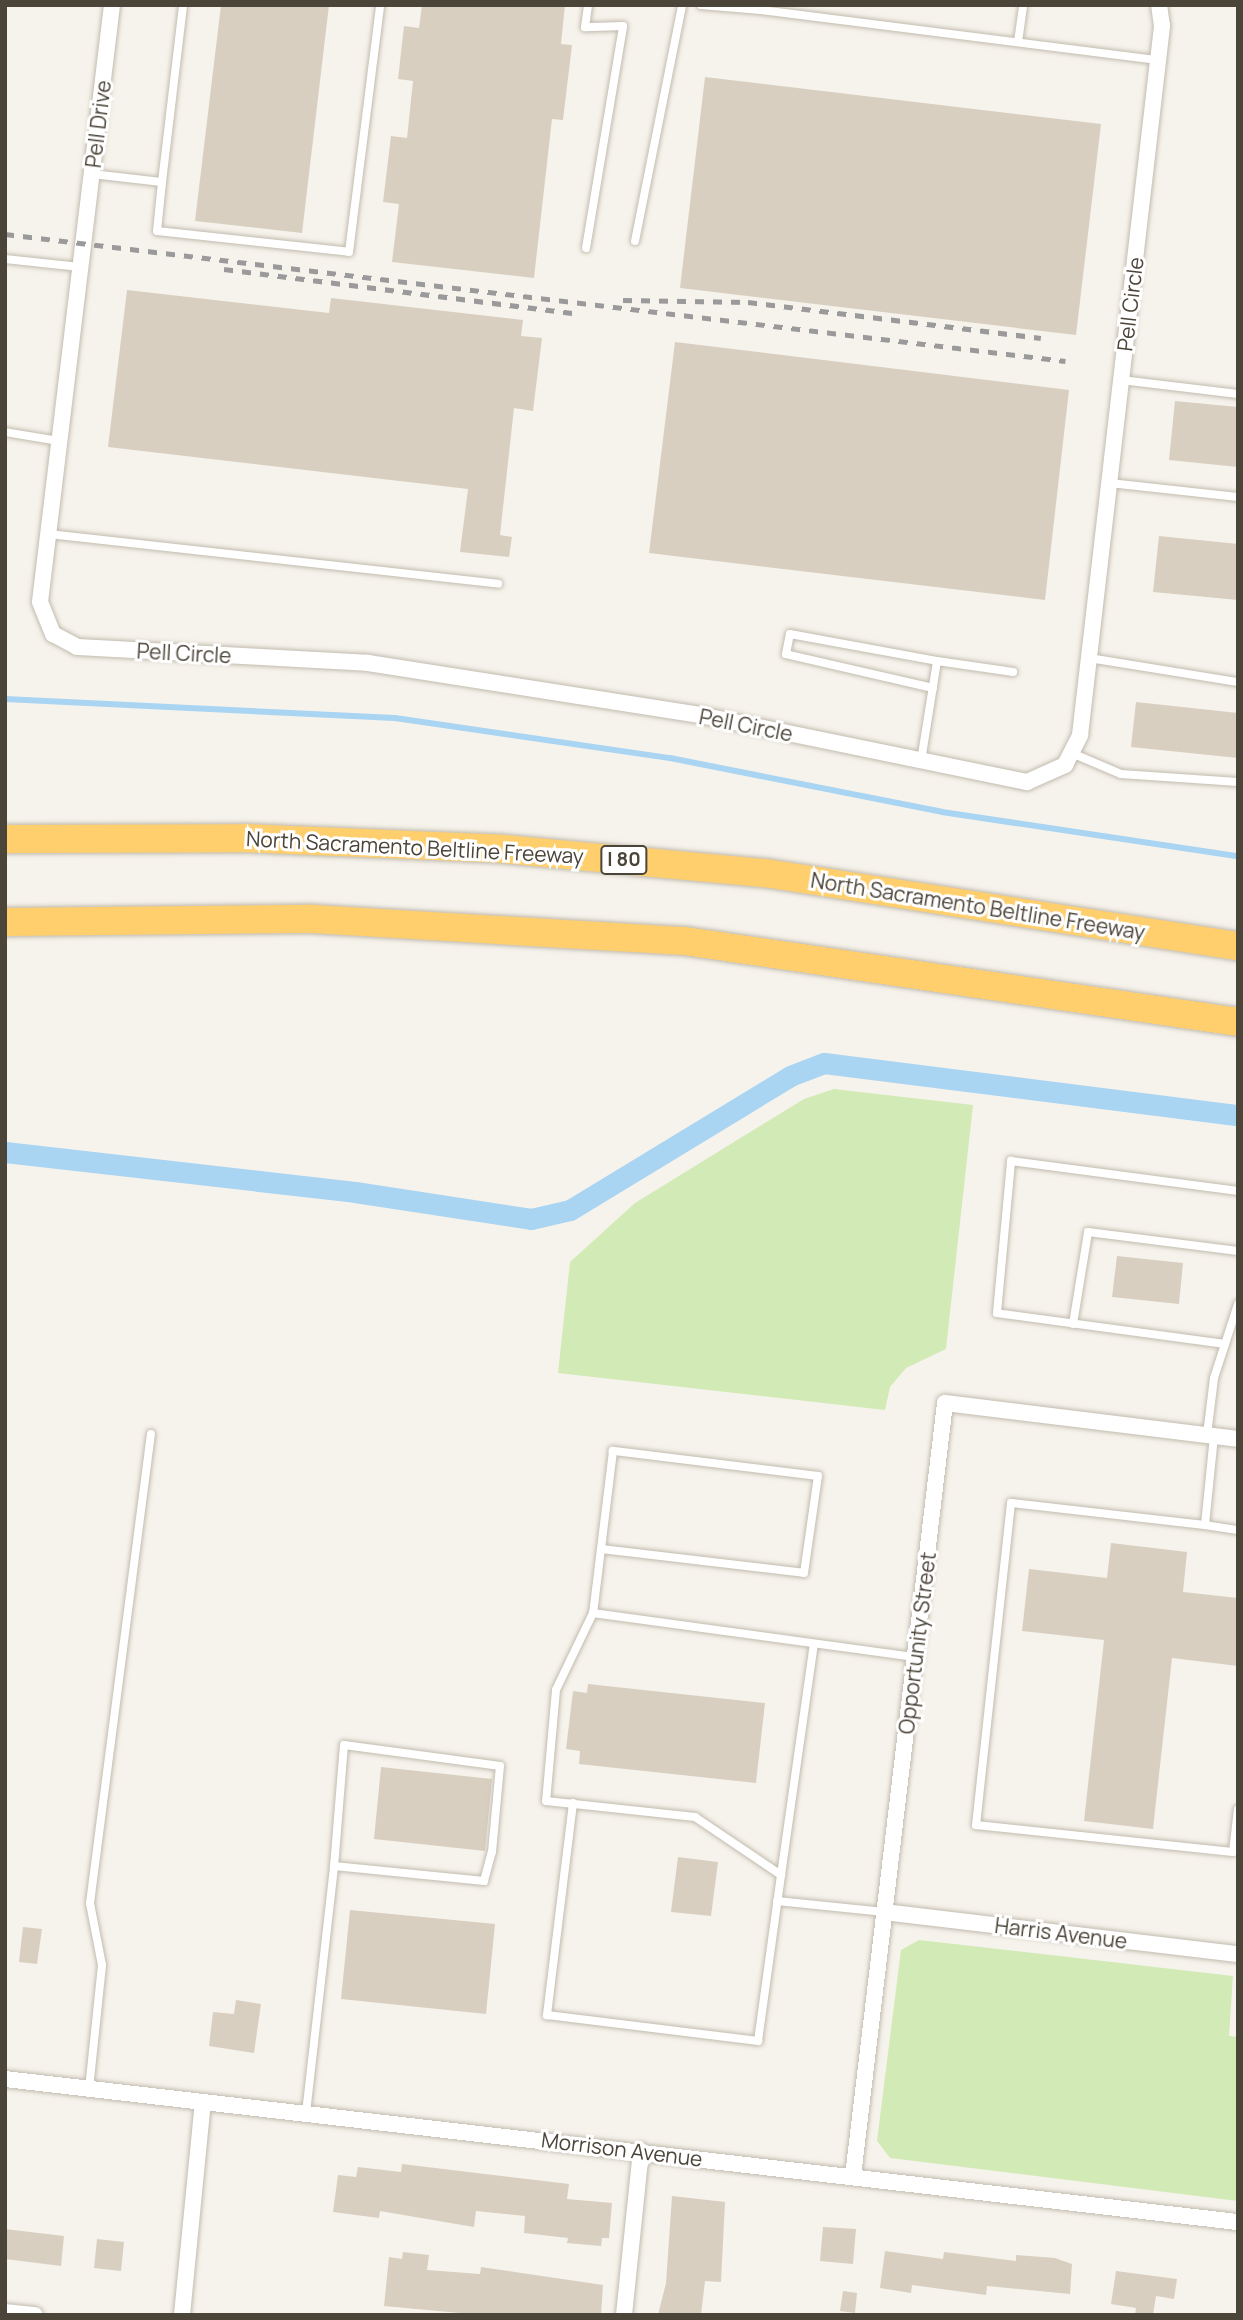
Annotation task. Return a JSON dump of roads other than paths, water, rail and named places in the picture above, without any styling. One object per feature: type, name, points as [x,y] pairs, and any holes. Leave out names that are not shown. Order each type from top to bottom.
[{"type":"highway","name":"North Sacramento Beltline Freeway","points":[[5,839],[243,838],[504,849],[765,873],[1238,946]]},
{"type":"highway","points":[[5,922],[313,919],[685,942],[1238,1022]]},
{"type":"street","name":"Pell Drive","points":[[83,243],[112,5]]},
{"type":"street","name":"Pell Circle","points":[[83,243],[48,534],[42,615],[53,635],[77,647],[368,663],[705,716],[1027,782],[1053,775],[1074,754],[1089,658],[1158,60],[1160,5]]},
{"type":"street","name":"Opportunity Street","points":[[853,2176],[945,1404],[1238,1439]]},
{"type":"street","name":"Harris Avenue","points":[[884,1912],[1238,1954]]},
{"type":"street","name":"Morrison Avenue","points":[[5,2079],[1238,2222]]},
{"type":"street","points":[[182,2315],[203,2102]]},
{"type":"street","points":[[624,2315],[641,2151]]},
{"type":"street","points":[[5,2312],[35,2315]]},
{"type":"lane","points":[[183,5],[157,232],[349,252],[380,5]]},
{"type":"lane","points":[[586,248],[623,26],[585,27],[588,5]]},
{"type":"lane","points":[[635,241],[682,5]]},
{"type":"lane","points":[[701,5],[762,8],[1158,60]]},
{"type":"lane","points":[[1018,42],[1023,5]]},
{"type":"lane","points":[[92,174],[162,182]]},
{"type":"lane","points":[[5,259],[80,267]]},
{"type":"lane","points":[[1121,380],[1238,394]]},
{"type":"lane","points":[[5,432],[59,441]]},
{"type":"lane","points":[[1109,483],[1238,497]]},
{"type":"lane","points":[[48,534],[498,584]]},
{"type":"lane","points":[[933,688],[786,654],[790,634],[1013,672]]},
{"type":"lane","points":[[1089,658],[1238,682]]},
{"type":"lane","points":[[921,761],[937,661]]},
{"type":"lane","points":[[1074,754],[1121,774],[1238,782]]},
{"type":"lane","points":[[1225,1344],[998,1313],[1011,1161],[1238,1191]]},
{"type":"lane","points":[[1073,1324],[1088,1231],[1238,1251]]},
{"type":"lane","points":[[1205,1525],[1211,1436],[1225,1344],[1238,1304]]},
{"type":"lane","points":[[89,2089],[102,1965],[90,1903],[150,1434]]},
{"type":"lane","points":[[601,1549],[804,1573],[818,1476],[613,1451],[593,1613],[556,1690],[546,1801],[695,1817],[781,1875]]},
{"type":"lane","points":[[1238,1530],[1011,1503],[976,1825],[1233,1852],[1238,1809]]},
{"type":"lane","points":[[593,1613],[915,1657]]},
{"type":"lane","points":[[573,1803],[547,2015],[758,2041],[814,1644]]},
{"type":"lane","points":[[306,2113],[334,1866],[344,1745],[500,1766],[492,1852],[484,1881],[334,1866]]},
{"type":"lane","points":[[777,1901],[884,1912]]},
{"type":"waterway","points":[[5,699],[395,718],[670,758],[942,812],[1238,856]]},
{"type":"waterway","points":[[5,1152],[355,1192],[531,1219],[570,1210],[790,1076],[824,1063],[1238,1115]]},
{"type":"railway","points":[[5,234],[1065,361]]},
{"type":"railway","points":[[224,269],[578,314]]},
{"type":"railway","points":[[623,300],[748,302],[1041,338]]}]
